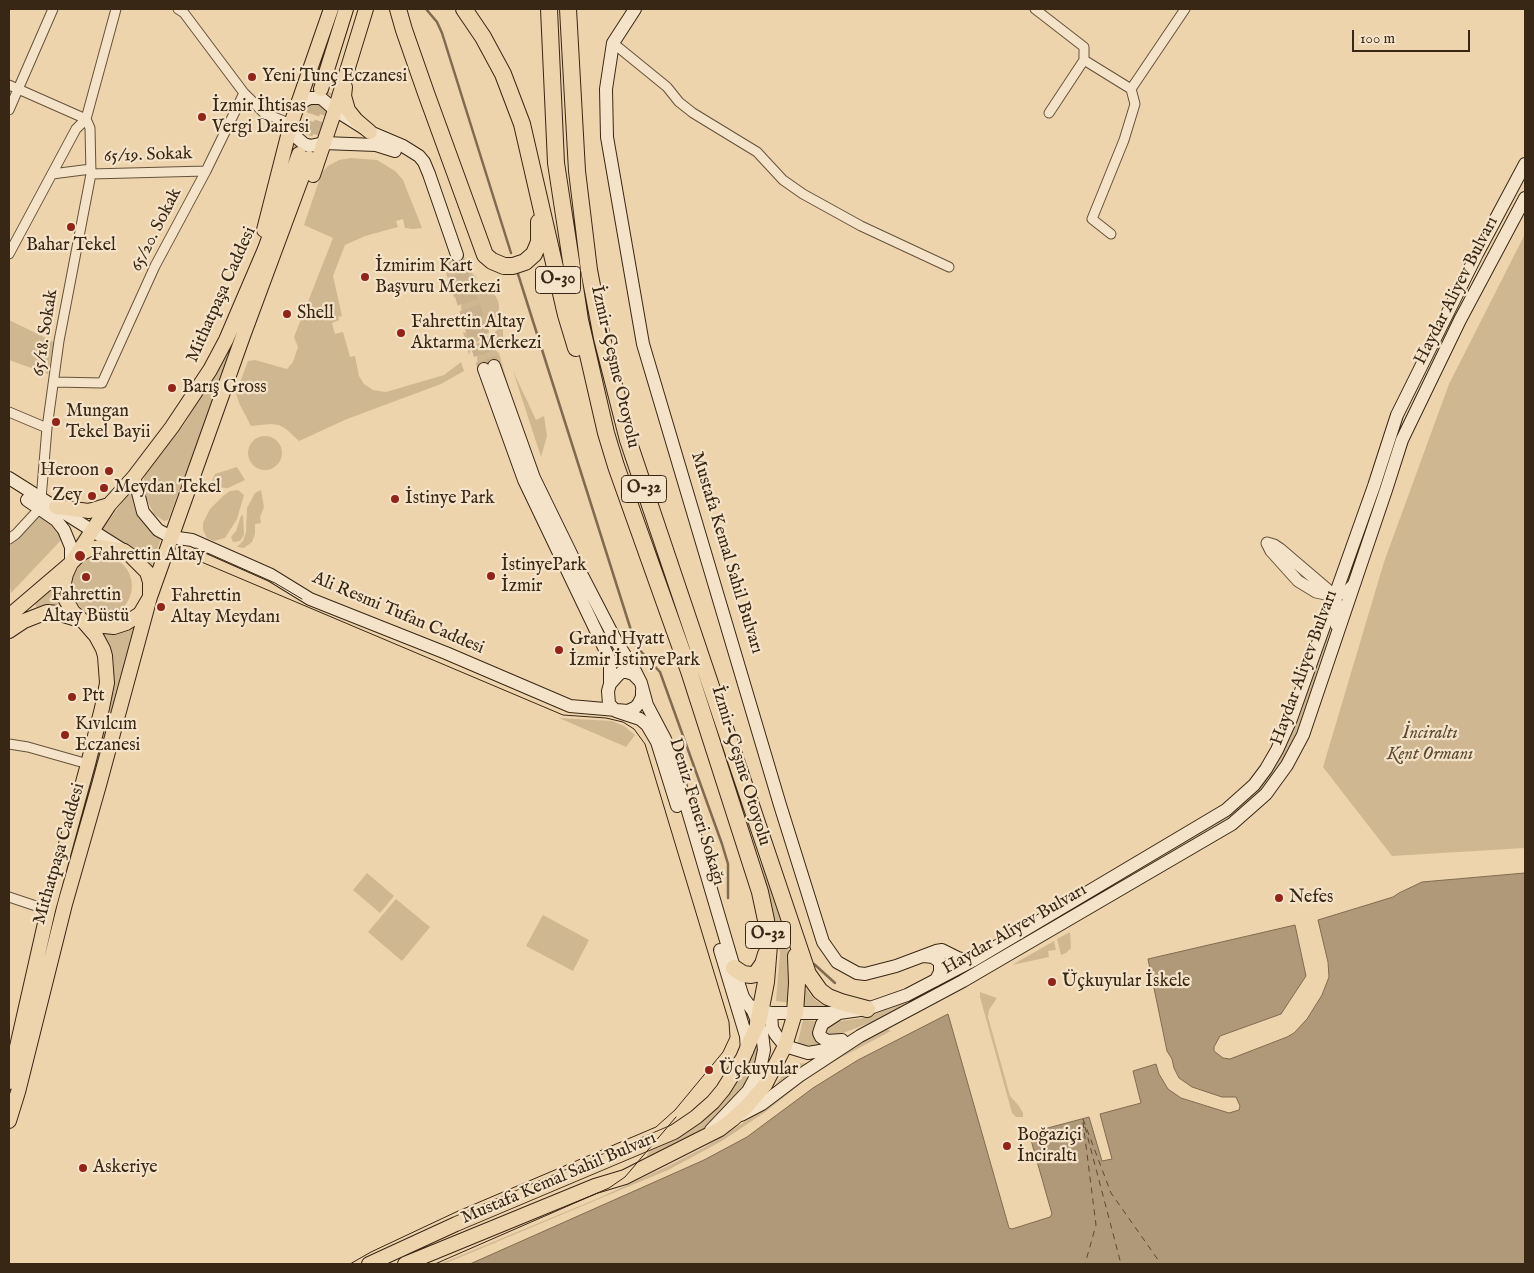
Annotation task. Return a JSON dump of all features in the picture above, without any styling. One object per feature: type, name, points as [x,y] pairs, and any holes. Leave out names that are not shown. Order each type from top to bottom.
[{"type":"highway","points":[[398,9],[482,250],[492,261],[504,266],[513,266],[525,262],[534,254],[539,242],[540,229],[522,124]]},
{"type":"highway","name":"O-30","points":[[464,9],[483,37],[503,74],[522,124],[566,315],[587,383],[606,433]]},
{"type":"highway","name":"İzmir-Çeşme Otoyolu","points":[[549,9],[558,173],[580,320],[606,433],[640,537],[689,671],[760,892],[769,945],[774,962],[760,1013]]},
{"type":"highway","name":"İzmir-Çeşme Otoyolu","points":[[569,13],[577,171],[589,270],[604,348],[628,440],[787,909],[795,939]]},
{"type":"highway","points":[[795,939],[808,974],[820,990],[828,997],[867,1009]]},
{"type":"highway","name":"Mustafa Kemal Sahil Bulvarı","points":[[795,939],[797,982],[795,1013]]},
{"type":"highway","points":[[730,971],[748,976],[756,974],[764,964],[769,945]]},
{"type":"main road","points":[[226,340],[239,297],[262,238],[291,124],[331,9]]},
{"type":"main road","points":[[346,9],[326,91],[356,9]]},
{"type":"main road","points":[[225,386],[249,335],[292,230],[324,143],[366,9]]},
{"type":"main road","name":"Mustafa Kemal Sahil Bulvarı","points":[[635,9],[613,43],[606,89],[607,136],[642,344],[823,942],[836,962],[857,973],[865,974],[896,966],[936,950],[942,950],[958,958],[972,961]]},
{"type":"main road","points":[[346,74],[344,96],[348,110],[370,132]]},
{"type":"main road","points":[[297,108],[304,101],[316,97],[327,102],[335,110],[397,147],[411,159],[422,173],[428,186],[453,256]]},
{"type":"main road","points":[[291,124],[295,136],[304,144],[310,146],[324,143],[397,147]]},
{"type":"main road","name":"Mithatpaşa Caddesi","points":[[9,1121],[18,1092],[16,1046],[65,904],[150,597],[304,156],[226,340],[210,370],[190,401],[134,477],[109,505],[71,563]]},
{"type":"main road","name":"Haydar Aliyev Bulvarı","points":[[760,1013],[839,1013],[867,1009],[907,995],[972,961],[1226,810],[1254,785],[1277,750],[1291,719],[1374,486],[1397,415],[1477,254],[1525,164]]},
{"type":"main road","points":[[1510,193],[1524,199]]},
{"type":"main road","name":"Haydar Aliyev Bulvarı","points":[[733,1119],[762,1104],[799,1076],[860,1036],[963,981],[1232,824],[1266,794],[1287,765],[1303,734],[1402,440],[1460,320],[1524,199]]},
{"type":"main road","name":"Deniz Feneri Sokağı","points":[[610,684],[610,660],[524,480],[489,368],[534,478],[616,641],[641,682],[646,705],[665,739],[675,767],[730,971]]},
{"type":"main road","points":[[134,477],[143,512],[158,530],[171,537]]},
{"type":"main road","points":[[9,478],[40,504],[64,530],[70,548],[71,563],[64,583],[66,600],[72,612],[83,621]]},
{"type":"main road","points":[[1374,486],[1386,490]]},
{"type":"main road","points":[[9,487],[40,504],[56,507],[89,511],[109,505]]},
{"type":"main road","points":[[9,631],[24,621],[47,612],[57,613],[94,626],[114,627],[126,624],[140,614],[150,597],[150,582],[147,572],[141,565],[124,551],[56,507]]},
{"type":"main road","name":"Ali Resmi Tufan Caddesi","points":[[171,537],[192,540],[271,575],[310,598],[570,706],[616,711]]},
{"type":"main road","points":[[9,616],[80,554],[90,549],[101,547],[124,551]]},
{"type":"main road","name":"Mithatpaşa Caddesi","points":[[9,1082],[48,910],[88,764],[107,683],[106,656],[96,636],[83,621]]},
{"type":"main road","points":[[622,672],[633,674],[641,682],[642,697],[636,707],[628,711],[616,711],[608,704],[607,697],[610,684],[622,672]]},
{"type":"main road","name":"Deniz Feneri Sokağı","points":[[616,711],[640,719],[647,725],[657,742],[730,971]]},
{"type":"main road","points":[[924,956],[933,957],[940,962],[940,972],[936,980]]},
{"type":"main road","points":[[730,971],[743,997],[760,1013],[785,1046],[808,1053],[834,1047],[860,1036]]},
{"type":"main road","points":[[730,971],[746,1036],[747,1051]]},
{"type":"main road","points":[[706,1136],[748,1091],[755,1078],[764,1050],[760,1013]]},
{"type":"main road","name":"Mustafa Kemal Sahil Bulvarı","points":[[369,1264],[456,1224],[674,1132],[713,1102],[732,1077],[747,1051],[760,1013]]},
{"type":"main road","name":"Mustafa Kemal Sahil Bulvarı","points":[[405,1264],[595,1186],[624,1177],[706,1136],[733,1119],[765,1084],[785,1046],[795,1013]]},
{"type":"main road","points":[[839,1013],[820,1027],[819,1033],[821,1037],[831,1042],[860,1036]]},
{"type":"street","points":[[9,110],[53,9]]},
{"type":"street","points":[[10,248],[76,129],[86,118],[116,9]]},
{"type":"street","points":[[1034,9],[1084,47],[1084,60],[1049,113]]},
{"type":"street","points":[[1131,89],[1185,9]]},
{"type":"street","points":[[183,10],[244,93],[264,113],[291,124]]},
{"type":"street","points":[[613,43],[667,87],[679,102],[693,113],[757,152],[790,185],[861,226],[949,267]]},
{"type":"street","points":[[1084,60],[1131,89],[1135,104],[1124,140],[1092,219],[1111,234]]},
{"type":"street","points":[[9,85],[86,118]]},
{"type":"street","name":"65/20. Sokak","points":[[54,382],[102,383],[155,266],[206,171],[244,93]]},
{"type":"street","name":"65/18. Sokak","points":[[40,504],[47,428],[59,341],[91,172],[90,128],[86,118]]},
{"type":"street","name":"65/19. Sokak","points":[[52,174],[206,171]]},
{"type":"street","points":[[9,412],[47,428]]},
{"type":"street","points":[[9,539],[16,534],[40,504]]},
{"type":"street","points":[[1321,680],[1339,612],[1335,596],[1274,544],[1267,543],[1271,551],[1298,581],[1307,588],[1335,596],[1346,592],[1355,583]]},
{"type":"street","points":[[9,745],[28,747],[88,764]]},
{"type":"street","points":[[9,897],[48,910]]},
{"type":"green space","points":[[351,158],[377,160],[395,171],[403,180],[422,228],[405,228],[403,219],[396,221],[398,227],[365,236],[345,245],[333,276],[342,316],[338,317],[339,320],[332,323],[335,334],[343,332],[350,357],[355,356],[359,376],[364,384],[373,390],[386,392],[444,375],[461,362],[464,371],[441,384],[347,419],[299,441],[279,425],[251,426],[236,393],[248,361],[255,360],[287,369],[293,362],[298,347],[294,337],[333,238],[304,225],[322,172],[339,160]]},
{"type":"green space","name":"İnciraltı Kent Ormanı","points":[[1525,234],[1525,848],[1392,856],[1323,767],[1384,562],[1449,384]]},
{"type":"green space","points":[[460,254],[469,270],[477,278],[461,286],[454,298],[442,260]]},
{"type":"green space","points":[[480,288],[493,294],[499,307],[493,320],[480,326],[467,320],[461,307],[467,294]]},
{"type":"green space","points":[[249,305],[168,520],[164,521],[154,514],[146,498],[143,485],[145,472],[184,425],[216,372]]},
{"type":"green space","points":[[9,320],[54,342],[48,374],[9,360]]},
{"type":"green space","points":[[503,324],[503,349],[497,342],[490,339],[482,339],[472,345],[469,355],[463,332],[487,336],[494,333]]},
{"type":"green space","points":[[486,348],[494,349],[499,353],[516,412],[478,371],[477,357]]},
{"type":"green space","points":[[513,371],[536,420],[544,416],[547,436],[541,457]]},
{"type":"green space","points":[[265,436],[272,437],[277,441],[281,446],[281,460],[277,465],[272,469],[265,470],[258,469],[253,465],[249,460],[248,453],[249,446],[253,441],[258,437]]},
{"type":"green space","points":[[237,467],[245,480],[228,488],[213,487],[211,483],[215,474]]},
{"type":"green space","points":[[238,490],[244,495],[237,519],[225,538],[214,541],[207,538],[203,530],[203,523],[210,509],[230,491]]},
{"type":"green space","points":[[261,490],[264,507],[260,517],[261,523],[255,524],[255,534],[252,542],[244,548],[237,547],[243,541],[246,532],[247,508],[255,493]]},
{"type":"green space","points":[[131,491],[135,509],[141,520],[161,538],[151,568],[138,555],[102,529]]},
{"type":"green space","points":[[40,511],[64,537],[11,593],[9,543]]},
{"type":"green space","points":[[243,515],[244,535],[240,541],[233,542],[231,537],[236,531]]},
{"type":"green space","points":[[96,556],[108,556],[119,561],[127,569],[132,580],[130,598],[119,611],[108,616],[96,616],[85,611],[77,603],[72,592],[72,580],[77,569],[85,561]]},
{"type":"green space","points":[[56,584],[63,609],[38,610],[34,603]]},
{"type":"green space","points":[[1333,609],[1336,615],[1317,670],[1315,689],[1298,734],[1284,763],[1263,791],[1241,812],[1069,915],[1062,912],[1223,818],[1278,761],[1290,737]]},
{"type":"green space","points":[[137,624],[28,1038],[22,1038],[105,724],[114,683],[113,658],[102,631]]},
{"type":"green space","points":[[559,718],[612,721],[624,726],[635,735],[626,747]]},
{"type":"green space","points":[[758,847],[770,874],[790,956],[791,1003],[776,1001],[780,953]]},
{"type":"green space","points":[[367,873],[394,896],[380,913],[353,890]]},
{"type":"green space","points":[[396,899],[430,927],[402,961],[368,932]]},
{"type":"green space","points":[[543,915],[589,940],[573,971],[526,946]]},
{"type":"green space","points":[[1052,920],[1057,922],[930,994],[872,1022],[830,1038],[823,1034],[824,1023],[864,1018],[910,998]]},
{"type":"green space","points":[[1070,932],[1071,948],[1061,955],[1057,939]]},
{"type":"green space","points":[[1054,941],[1056,950],[1048,951],[1049,957],[1012,965]]},
{"type":"green space","points":[[804,986],[814,999],[825,1007],[804,1009]]},
{"type":"green space","points":[[980,992],[997,998],[989,1010],[988,1017],[1010,1096],[1019,1106],[1023,1117],[1016,1117],[1012,1113]]},
{"type":"green space","points":[[803,1020],[816,1021],[815,1037],[825,1045],[796,1050]]},
{"type":"green space","points":[[885,1028],[891,1031],[840,1058],[808,1078],[764,1113],[722,1141],[668,1170],[444,1264],[440,1264],[599,1198],[705,1147],[749,1119],[790,1088]]},
{"type":"green space","points":[[757,1041],[759,1052],[746,1088],[706,1129],[675,1147],[646,1157],[651,1148],[723,1098],[743,1072]]},
{"type":"green space","points":[[808,1063],[776,1084],[791,1064]]},
{"type":"shaded area","points":[[1525,873],[1525,1264],[470,1264],[704,1160],[747,1137],[813,1088],[858,1060],[948,1014],[1009,1228],[1012,1229],[1050,1217],[1052,1214],[1029,1133],[1089,1117],[1102,1161],[1112,1159],[1100,1114],[1141,1103],[1133,1071],[1156,1064],[1159,1074],[1168,1089],[1181,1098],[1229,1113],[1239,1110],[1240,1106],[1236,1097],[1222,1097],[1192,1087],[1179,1078],[1167,1051],[1148,959],[1295,925],[1306,976],[1281,1014],[1220,1036],[1214,1051],[1223,1058],[1230,1059],[1287,1037],[1294,1033],[1307,1019],[1322,995],[1329,977],[1328,962],[1318,920],[1393,897],[1422,882]]},
{"type":"waterway","points":[[426,9],[437,22],[442,33],[511,253]]},
{"type":"waterway","points":[[518,274],[636,646],[660,672],[722,844],[728,864],[728,898]]},
{"type":"waterway","points":[[814,964],[835,983]]},
{"type":"ferry route","points":[[1083,1119],[1111,1193],[1161,1264]]},
{"type":"ferry route","points":[[1083,1122],[1096,1225],[1085,1264]]},
{"type":"ferry route","points":[[1085,1127],[1121,1264]]},
{"type":"tunnel","points":[[299,154],[321,89]]},
{"type":"tunnel","points":[[310,155],[331,93]]},
{"type":"tunnel","points":[[457,255],[494,366]]},
{"type":"tunnel","points":[[449,258],[484,369]]},
{"type":"tram line","points":[[196,548],[275,583],[302,599]]},
{"type":"tram line","points":[[192,558],[563,715],[606,718],[623,722],[634,729],[645,744],[729,1022],[730,1037],[723,1052],[675,1110],[656,1127],[456,1212],[371,1252],[350,1264]]},
{"type":"tram line","points":[[435,1264],[609,1188],[625,1177],[676,1117]]},
{"type":"place","name":"Yeni Tunç Eczanesi","points":[[252,77]]},
{"type":"place","name":"İzmir İhtisas Vergi Dairesi","points":[[202,117]]},
{"type":"place","name":"Bahar Tekel","points":[[71,227]]},
{"type":"place","name":"İzmirim Kart Başvuru Merkezi","points":[[365,277]]},
{"type":"place","name":"Shell","points":[[287,314]]},
{"type":"place","name":"Fahrettin Altay Aktarma Merkezi","points":[[401,333]]},
{"type":"place","name":"Barış Gross","points":[[172,388]]},
{"type":"place","name":"Mungan Tekel Bayii","points":[[56,422]]},
{"type":"place","name":"Heroon","points":[[109,471]]},
{"type":"place","name":"Meydan Tekel","points":[[104,488]]},
{"type":"place","name":"Zey","points":[[92,496]]},
{"type":"place","name":"İstinye Park","points":[[395,499]]},
{"type":"place","name":"Fahrettin Altay","points":[[80,556]]},
{"type":"place","name":"İstinyePark İzmir","points":[[491,576]]},
{"type":"place","name":"Fahrettin Altay Büstü","points":[[86,577]]},
{"type":"place","name":"Fahrettin Altay Meydanı","points":[[161,607]]},
{"type":"place","name":"Grand Hyatt İzmir İstinyePark","points":[[559,650]]},
{"type":"place","name":"Ptt","points":[[72,697]]},
{"type":"place","name":"Kıvılcım Eczanesi","points":[[65,735]]},
{"type":"place","name":"Nefes","points":[[1279,898]]},
{"type":"place","name":"Üçkuyular İskele","points":[[1052,982]]},
{"type":"place","name":"Üçkuyular","points":[[709,1070]]},
{"type":"place","name":"Boğaziçi İnciraltı","points":[[1007,1146]]},
{"type":"place","name":"Askeriye","points":[[83,1168]]}]
